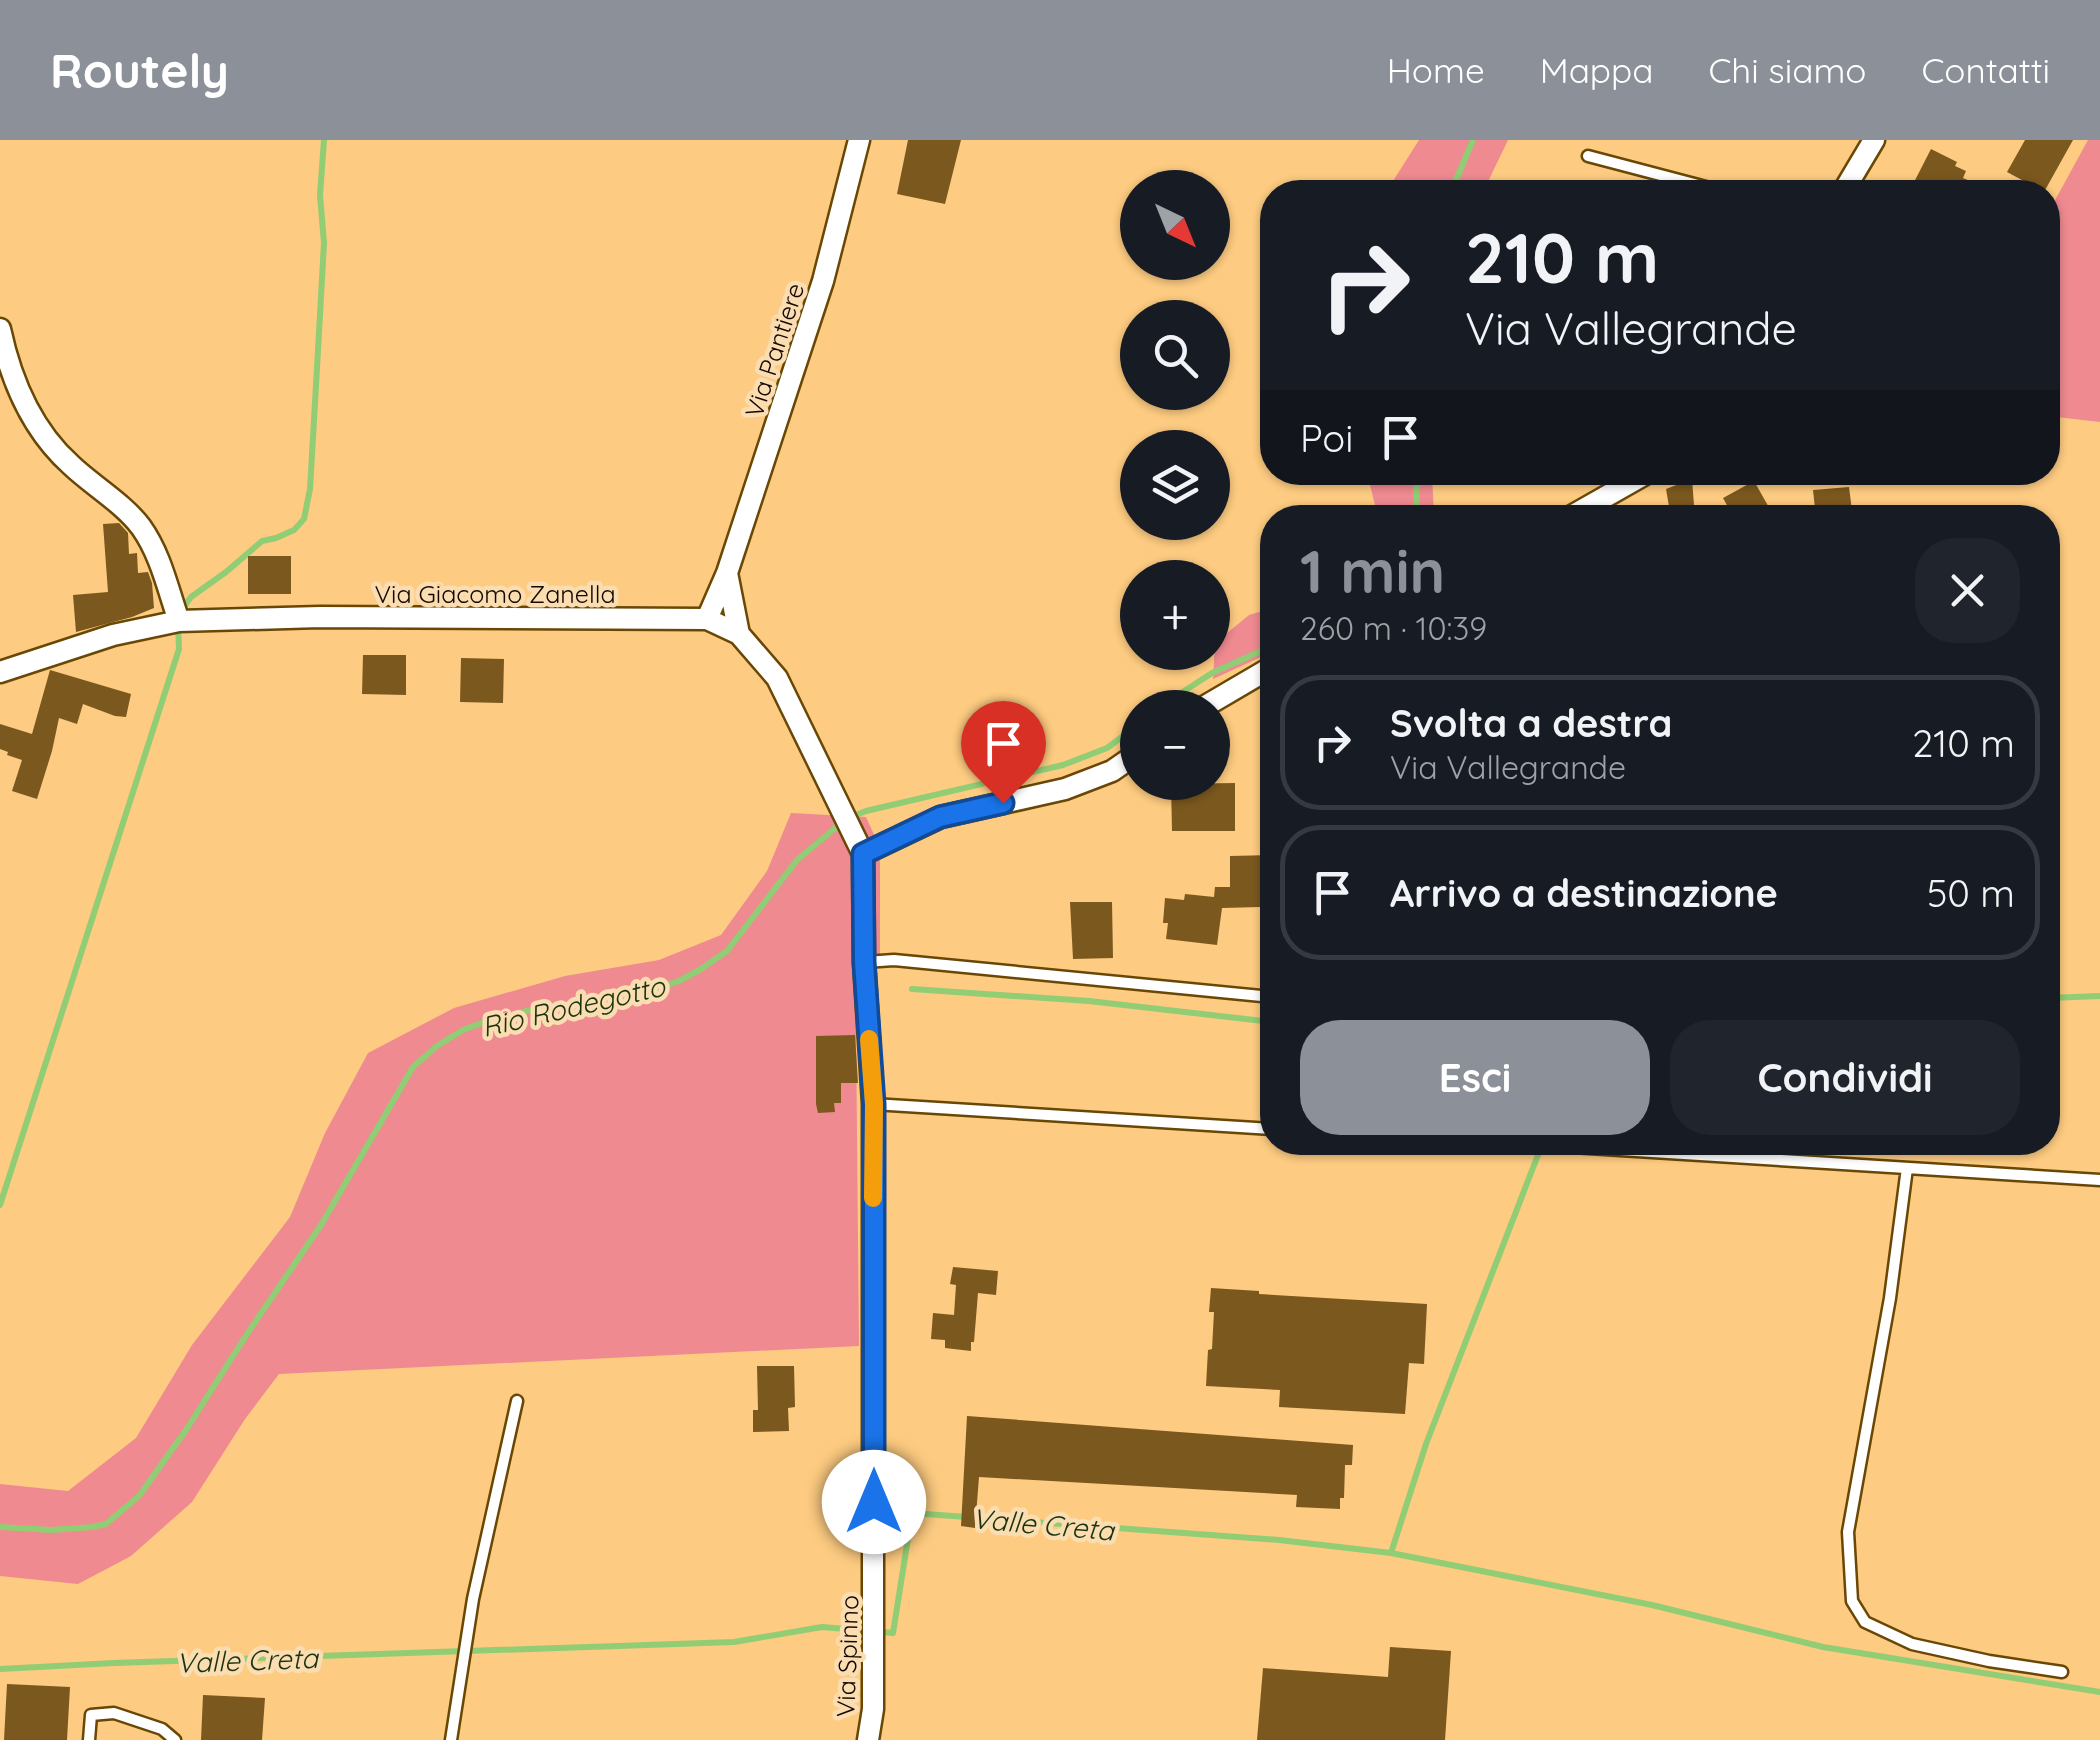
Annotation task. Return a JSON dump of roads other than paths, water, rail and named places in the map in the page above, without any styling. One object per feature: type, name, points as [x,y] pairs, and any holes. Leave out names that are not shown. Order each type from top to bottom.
[{"type":"street","name":"Via Pantiere","points":[[708,619],[727,574],[823,281],[859,140]]},
{"type":"street","points":[[1850,180],[1874,140]]},
{"type":"street","points":[[0,329],[19,394],[30,416],[68,463],[139,524],[154,548],[179,621]]},
{"type":"street","points":[[1591,505],[1626,485]]},
{"type":"street","name":"Via Pantiere","points":[[727,574],[739,634]]},
{"type":"street","name":"Via Giacomo Zanella","points":[[0,672],[114,635],[179,621],[320,617],[708,619],[739,634],[778,678],[863,854]]},
{"type":"street","points":[[1230,692],[1260,675]]},
{"type":"street","points":[[863,854],[940,817],[1065,789],[1120,765]]},
{"type":"street","name":"Via Spinno","points":[[863,854],[864,962],[874,1104],[873,1690],[868,1740]]},
{"type":"lane","points":[[1588,156],[1678,180]]},
{"type":"lane","points":[[864,962],[894,960],[1260,996]]},
{"type":"lane","points":[[874,1104],[1260,1128]]},
{"type":"lane","points":[[1700,1155],[2100,1180]]},
{"type":"lane","points":[[1907,1168],[1890,1298],[1848,1532],[1852,1601],[1865,1622],[1912,1644],[2062,1672]]},
{"type":"lane","points":[[451,1740],[469,1628],[517,1401]]},
{"type":"lane","points":[[89,1740],[90,1715],[114,1713],[162,1729],[176,1740]]},
{"type":"waterway","points":[[180,612],[191,597],[262,541],[294,530],[304,519],[310,489],[324,243],[320,195],[324,140]]},
{"type":"waterway","name":"Rio Rodegotto","points":[[1456,180],[1473,140]]},
{"type":"waterway","name":"Rio Rodegotto","points":[[1416,485],[1417,505]]},
{"type":"waterway","points":[[0,1205],[179,649],[178,624]]},
{"type":"waterway","name":"Rio Rodegotto","points":[[1186,690],[1260,651]]},
{"type":"waterway","name":"Rio Rodegotto","points":[[0,1527],[52,1530],[106,1524],[139,1496],[321,1225],[413,1067],[437,1046],[487,1021],[645,993],[679,981],[727,951],[797,860],[846,819],[1063,765],[1107,748],[1120,738]]},
{"type":"waterway","points":[[912,989],[1089,1001],[1260,1021]]},
{"type":"waterway","name":"Valle Creta","points":[[2060,998],[2100,996]]},
{"type":"waterway","name":"Valle Creta","points":[[1391,1553],[1426,1444],[1538,1155]]},
{"type":"waterway","name":"Valle Creta","points":[[0,1669],[734,1642],[822,1627],[893,1633],[912,1513],[1279,1540],[1391,1553],[1652,1605],[1823,1647],[2100,1692]]}]
